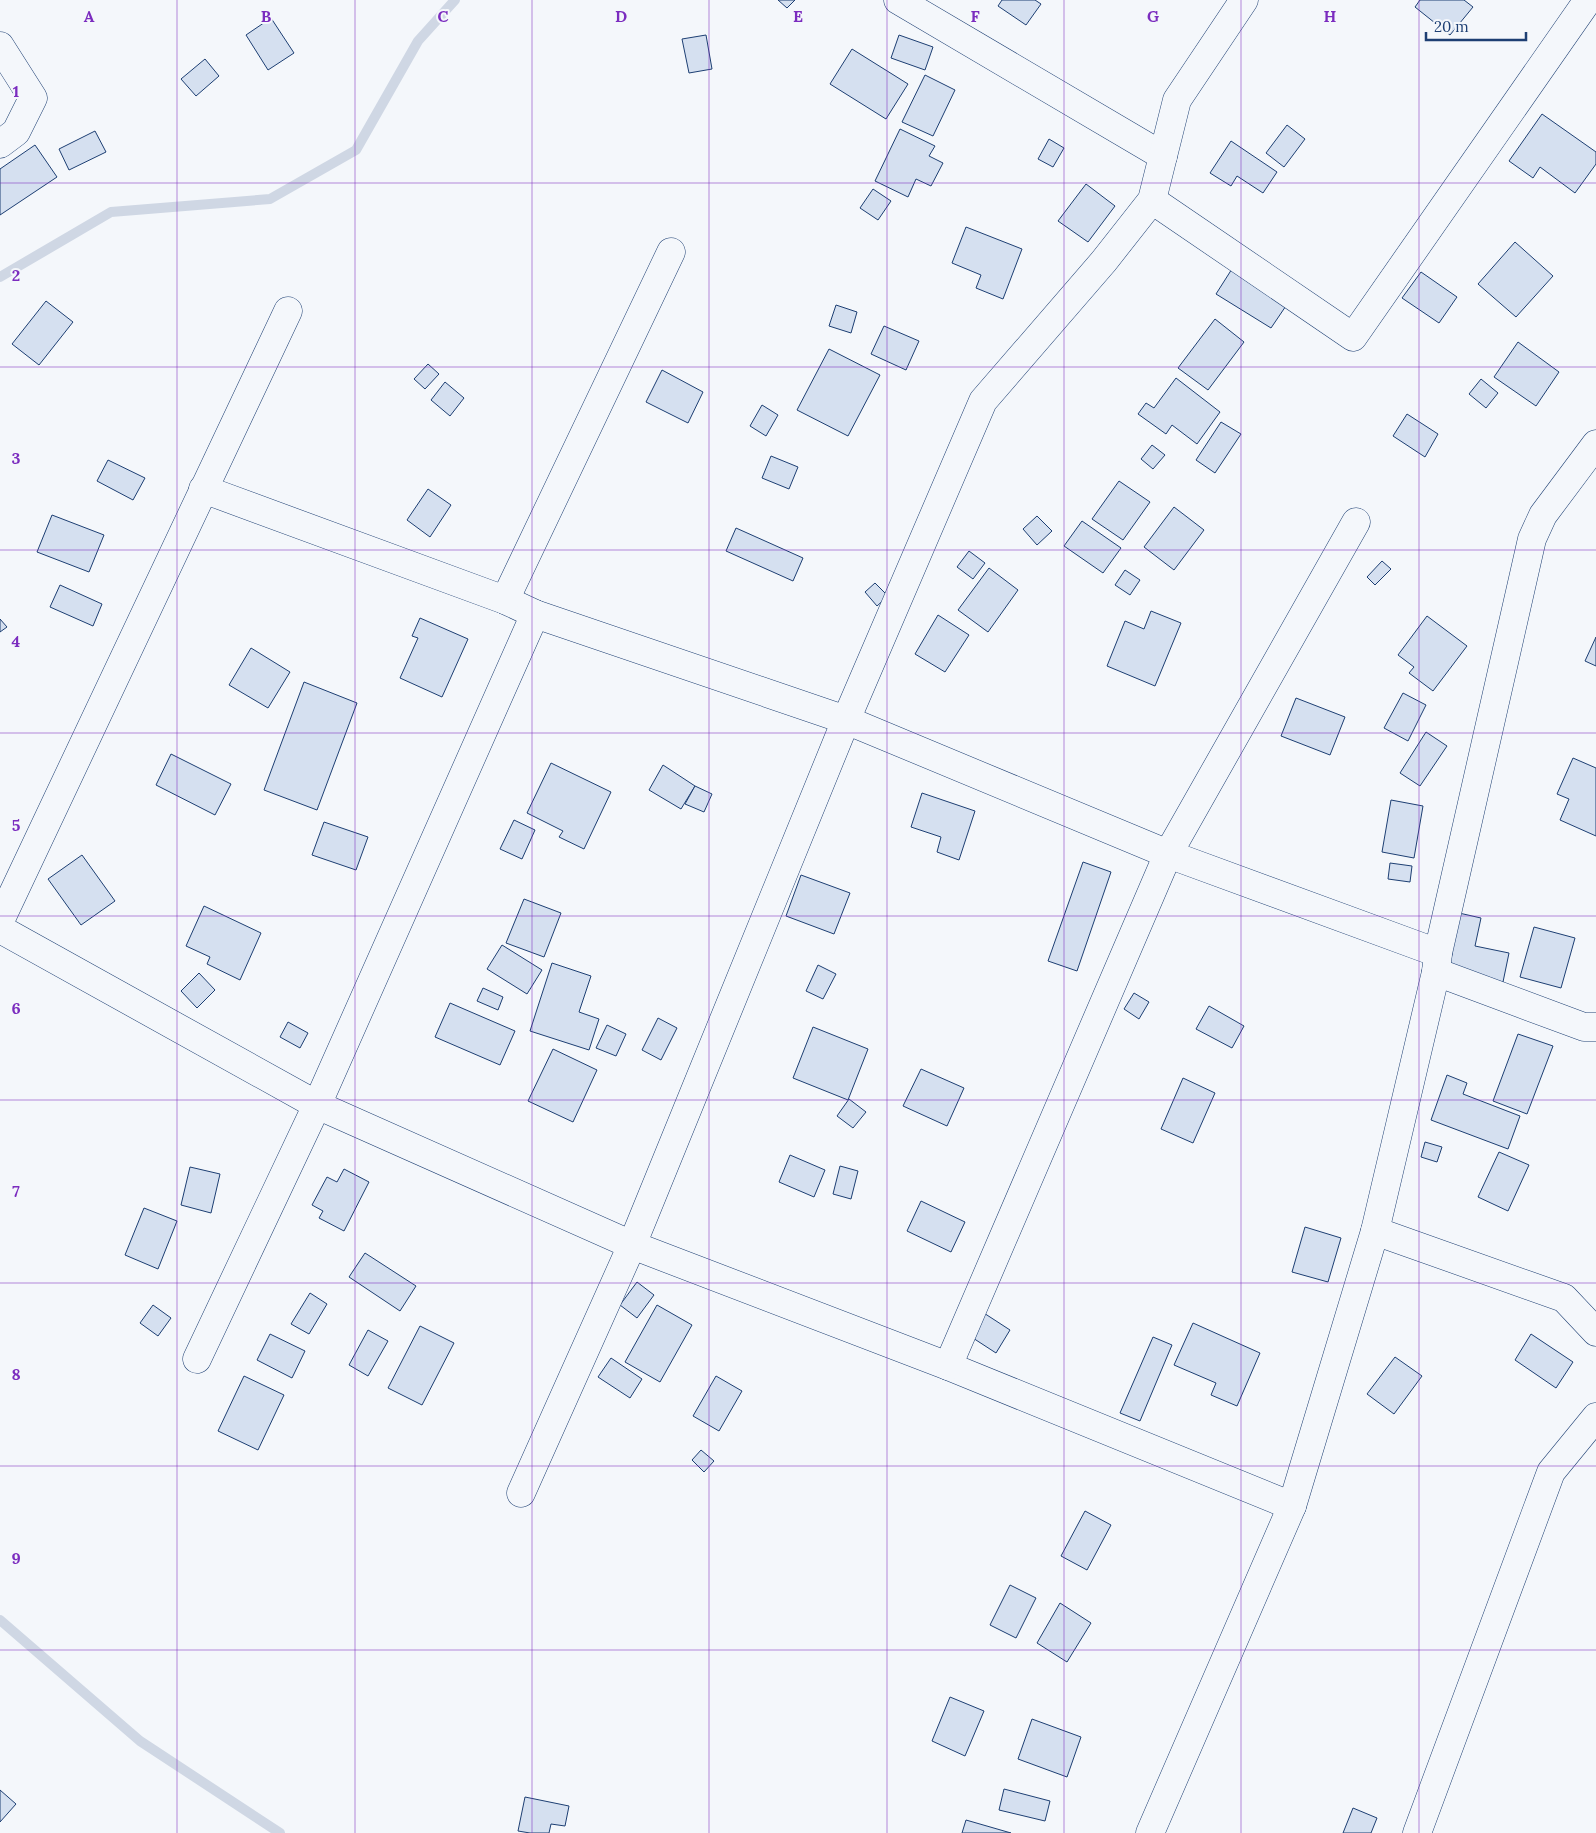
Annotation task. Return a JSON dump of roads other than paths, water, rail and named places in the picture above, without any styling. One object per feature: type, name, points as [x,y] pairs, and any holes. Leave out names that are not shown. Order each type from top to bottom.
[{"type":"street","points":[[898,0],[1163,156]]},
{"type":"street","points":[[521,1492],[632,1245],[846,720],[983,401],[1104,261],[1152,200],[1177,100],[1244,0]]},
{"type":"street","points":[[1152,200],[1353,337],[1588,0]]},
{"type":"street","points":[[0,46],[33,98],[16,132],[0,144]]},
{"type":"street","points":[[505,600],[671,252]]},
{"type":"street","points":[[0,921],[288,311]]},
{"type":"street","points":[[1150,1833],[1292,1506],[1375,1231],[1532,540],[1542,515],[1596,444]]},
{"type":"street","points":[[203,489],[505,600],[535,614],[846,720],[1168,854],[1437,962],[1584,1028],[1596,1027]]},
{"type":"street","points":[[948,1366],[1168,854],[1356,522]]},
{"type":"street","points":[[197,1360],[317,1105],[535,614]]},
{"type":"street","points":[[0,929],[317,1105],[632,1245],[948,1366],[1292,1506]]},
{"type":"street","points":[[1375,1231],[1564,1298],[1596,1332]]},
{"type":"street","points":[[1417,1833],[1551,1472],[1596,1417]]},
{"type":"waterway","points":[[0,277],[111,212],[270,199],[356,150],[418,41],[455,0]]},
{"type":"waterway","points":[[0,1620],[140,1741],[280,1833]]}]
